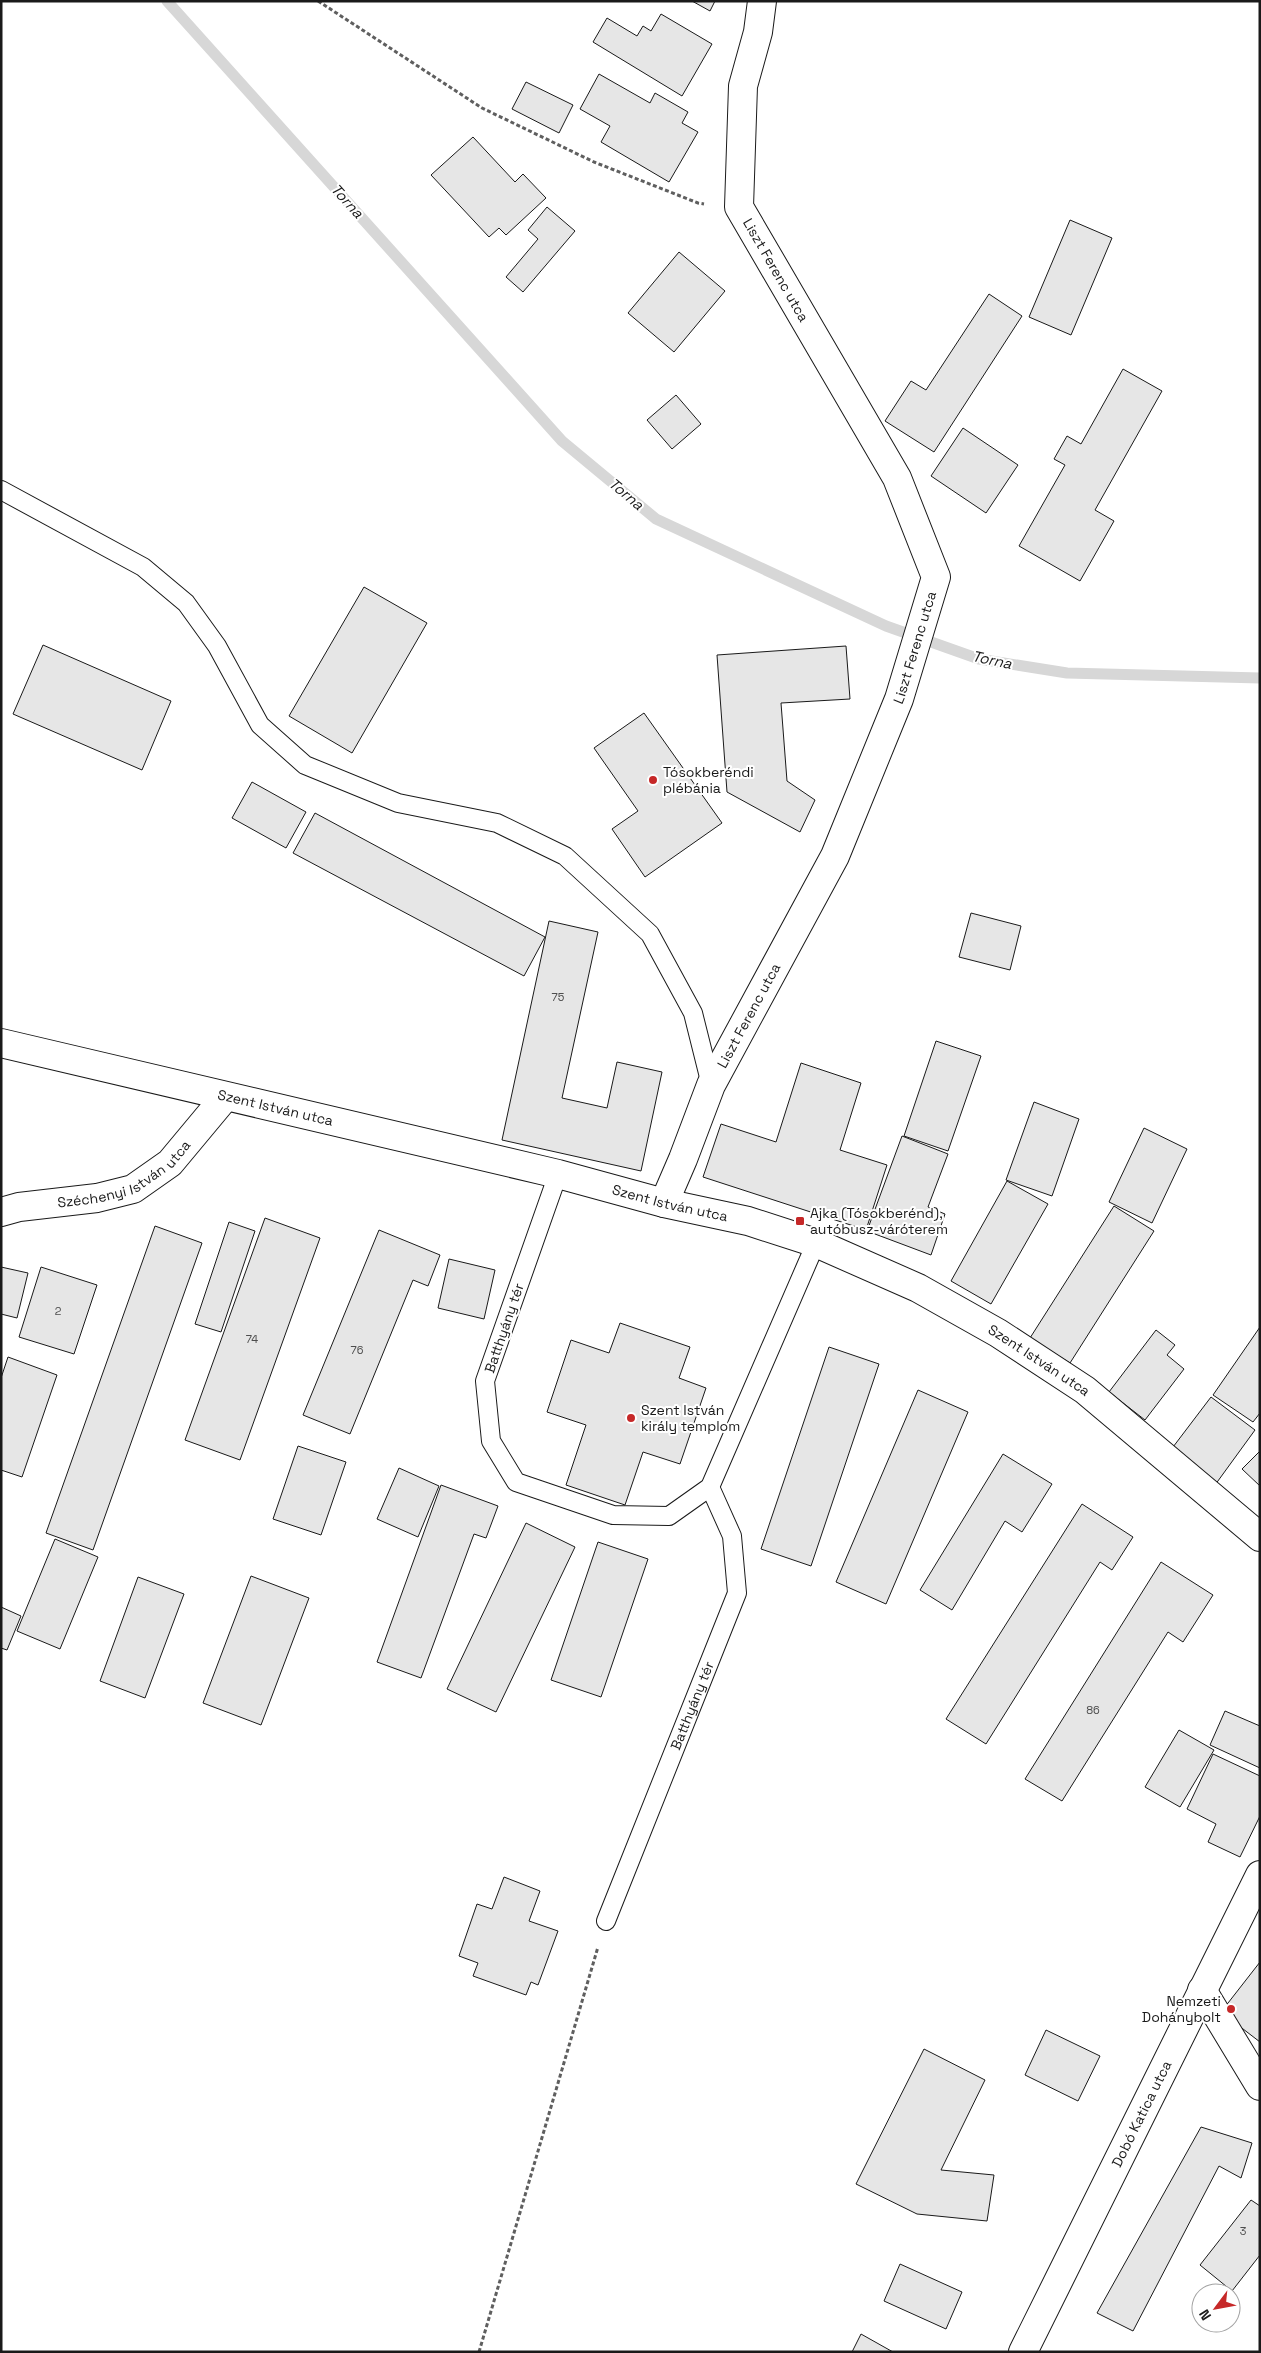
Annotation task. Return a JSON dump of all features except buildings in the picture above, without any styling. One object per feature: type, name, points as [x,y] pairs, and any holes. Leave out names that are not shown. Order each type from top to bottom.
[{"type":"street","name":"Liszt Ferenc utca","points":[[664,1203],[684,1159],[711,1085],[835,856],[898,700],[936,577],[897,478],[740,207],[743,86],[758,32],[762,1]]},
{"type":"street","name":"Szent István utca","points":[[1,1044],[558,1174],[664,1203],[748,1221],[816,1243],[918,1288],[998,1333],[1085,1390],[1260,1537]]},
{"type":"street","name":"Széchenyi István utca","points":[[1,1212],[19,1207],[97,1198],[133,1189],[170,1163],[225,1097]]},
{"type":"street","name":"Dobó Katica utca","points":[[1023,2352],[1260,1875]]},
{"type":"street","points":[[1202,1990],[1260,2086]]},
{"type":"lane","points":[[1,490],[143,567],[186,603],[216,646],[260,725],[304,765],[398,803],[497,823],[565,856],[650,934],[694,1013],[711,1085]]},
{"type":"lane","name":"Batthyány tér","points":[[558,1174],[485,1381],[491,1441],[516,1482],[613,1515],[669,1516],[710,1487],[732,1536],[737,1593],[606,1921]]},
{"type":"lane","points":[[710,1487],[816,1243]]},
{"type":"path","points":[[318,1],[482,108],[594,162],[698,204],[740,207]]},
{"type":"path","points":[[480,2352],[606,1921]]},
{"type":"waterway","name":"Torna","points":[[167,1],[562,441],[656,519],[886,626],[979,659],[1067,673],[1260,678]]},
{"type":"place","name":"Tósokberéndi plébánia","points":[[653,780]]},
{"type":"place","name":"Ajka (Tósokberénd), autóbusz-váróterem","points":[[800,1221]]},
{"type":"place","name":"Szent István király templom","points":[[631,1418]]},
{"type":"place","name":"Nemzeti Dohánybolt","points":[[1231,2009]]}]
